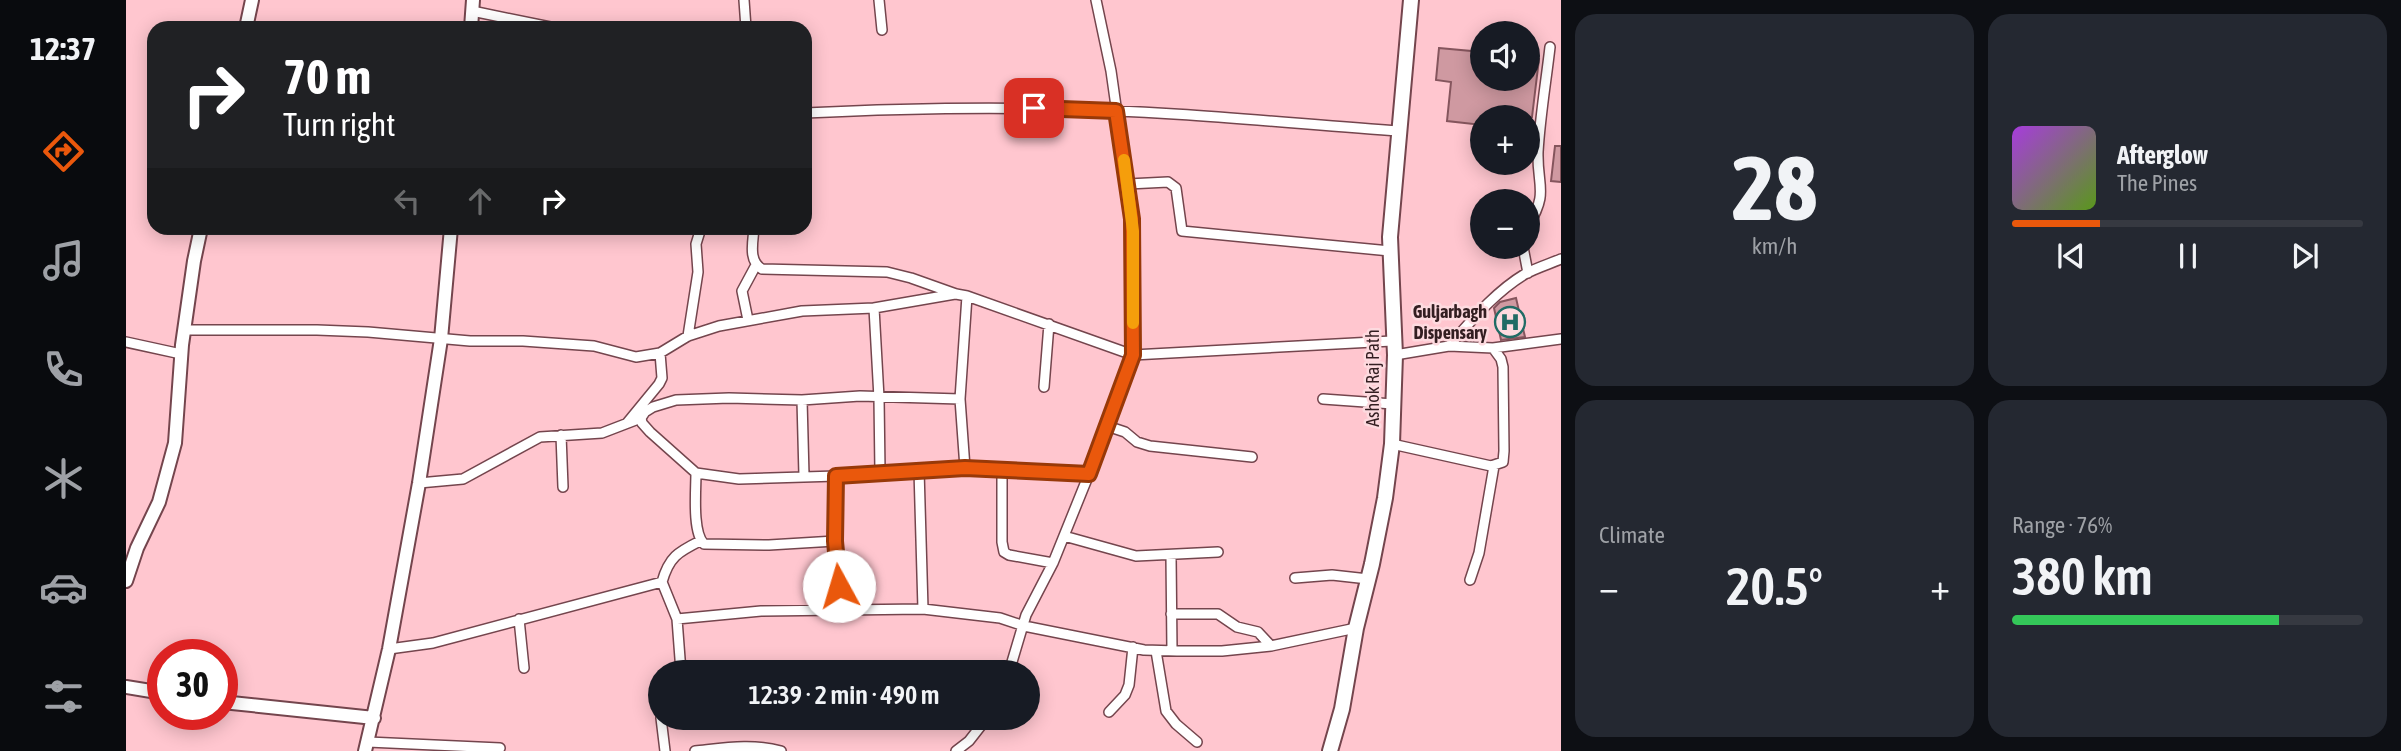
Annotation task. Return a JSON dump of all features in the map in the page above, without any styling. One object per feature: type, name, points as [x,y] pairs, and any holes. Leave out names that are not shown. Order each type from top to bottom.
[{"type":"main road","name":"Ashok Raj Path","points":[[1330,751],[1342,709],[1356,628],[1385,498],[1392,444],[1390,251],[1393,187],[1411,0]]},
{"type":"street","points":[[248,21],[252,0]]},
{"type":"street","points":[[744,0],[746,21]]},
{"type":"street","points":[[879,0],[881,30]]},
{"type":"street","points":[[1013,660],[1026,615],[1053,563],[1133,355],[1133,231],[1110,61],[1096,0]]},
{"type":"street","points":[[473,5],[522,21]]},
{"type":"street","points":[[1540,201],[1542,194],[1538,152],[1550,47]]},
{"type":"street","points":[[812,113],[900,108],[1056,109],[1399,131]]},
{"type":"street","points":[[1128,184],[1168,182],[1176,188],[1182,231],[1390,251]]},
{"type":"street","points":[[126,581],[169,471],[178,427],[181,354],[200,235]]},
{"type":"street","points":[[450,235],[441,339],[419,483],[389,649],[366,746],[499,748]]},
{"type":"street","points":[[688,337],[698,272],[696,244],[699,235]]},
{"type":"street","points":[[754,235],[753,259],[762,269],[896,274],[1049,324],[1133,355],[1449,346],[1493,348],[1561,339]]},
{"type":"street","points":[[1525,259],[1528,272]]},
{"type":"street","points":[[1449,346],[1480,310],[1506,286],[1528,272],[1561,259]]},
{"type":"street","points":[[748,320],[743,290],[756,265]]},
{"type":"street","points":[[185,330],[329,330],[480,342],[523,341],[594,346],[636,357],[660,353],[688,337],[719,326],[748,320],[802,311],[874,308],[956,294]]},
{"type":"street","points":[[965,468],[960,399],[967,296]]},
{"type":"street","points":[[874,308],[880,472]]},
{"type":"street","points":[[1044,387],[1049,324]]},
{"type":"street","points":[[126,342],[181,354]]},
{"type":"street","points":[[1392,444],[1494,466],[1503,463],[1503,367],[1493,348]]},
{"type":"street","points":[[626,424],[662,378],[660,353]]},
{"type":"street","points":[[419,483],[463,479],[540,437],[602,433],[641,418],[653,407],[676,400],[802,400],[860,396],[960,399]]},
{"type":"street","points":[[1323,399],[1393,404]]},
{"type":"street","points":[[802,400],[804,475]]},
{"type":"street","points":[[641,418],[650,432],[696,472],[739,479],[965,468],[1089,474]]},
{"type":"street","points":[[1107,426],[1125,432],[1137,442],[1150,446],[1252,457]]},
{"type":"street","points":[[561,435],[563,487]]},
{"type":"street","points":[[1470,579],[1479,553],[1494,466]]},
{"type":"street","points":[[919,470],[923,609]]},
{"type":"street","points":[[1002,470],[1004,552],[1053,563]]},
{"type":"street","points":[[696,472],[697,530],[700,541],[709,546],[835,541]]},
{"type":"street","points":[[836,476],[835,541],[842,609]]},
{"type":"street","points":[[1064,536],[1136,556],[1218,552]]},
{"type":"street","points":[[680,660],[677,619],[662,582],[669,562],[678,552],[700,541]]},
{"type":"street","points":[[1171,556],[1172,651]]},
{"type":"street","points":[[1295,578],[1332,575],[1368,579]]},
{"type":"street","points":[[389,649],[433,643],[662,582]]},
{"type":"street","points":[[677,619],[761,611],[923,609],[1000,618],[1024,626],[1156,651],[1222,651],[1271,646],[1356,628]]},
{"type":"street","points":[[1171,614],[1218,614],[1237,627],[1258,632],[1271,646]]},
{"type":"street","points":[[519,619],[524,668]]},
{"type":"street","points":[[1109,712],[1125,695],[1129,685],[1133,648]]},
{"type":"street","points":[[1156,651],[1166,711],[1176,724],[1198,742]]},
{"type":"street","points":[[126,687],[147,690]]},
{"type":"street","points":[[238,704],[374,718]]},
{"type":"street","points":[[662,730],[665,751]]},
{"type":"street","points":[[956,751],[978,730]]},
{"type":"street","points":[[695,751],[746,745],[781,751]]},
{"type":"building","points":[[1439,48],[1470,51],[1470,91],[1535,91],[1533,105],[1470,105],[1470,124],[1447,121],[1451,82],[1436,80]]},
{"type":"building","points":[[1555,146],[1561,146],[1561,182],[1551,181]]},
{"type":"building","points":[[1516,298],[1525,337],[1501,340],[1494,308],[1500,302]]},
{"type":"slow traffic","points":[[1124,160],[1133,231],[1133,323]]},
{"type":"place","name":"Guljarbagh Dispensary","points":[[1510,322]]},
{"type":"route","points":[[839,586],[835,541],[836,476],[965,468],[1089,474],[1133,355],[1133,231],[1127,176],[1116,111],[1034,108]]}]
